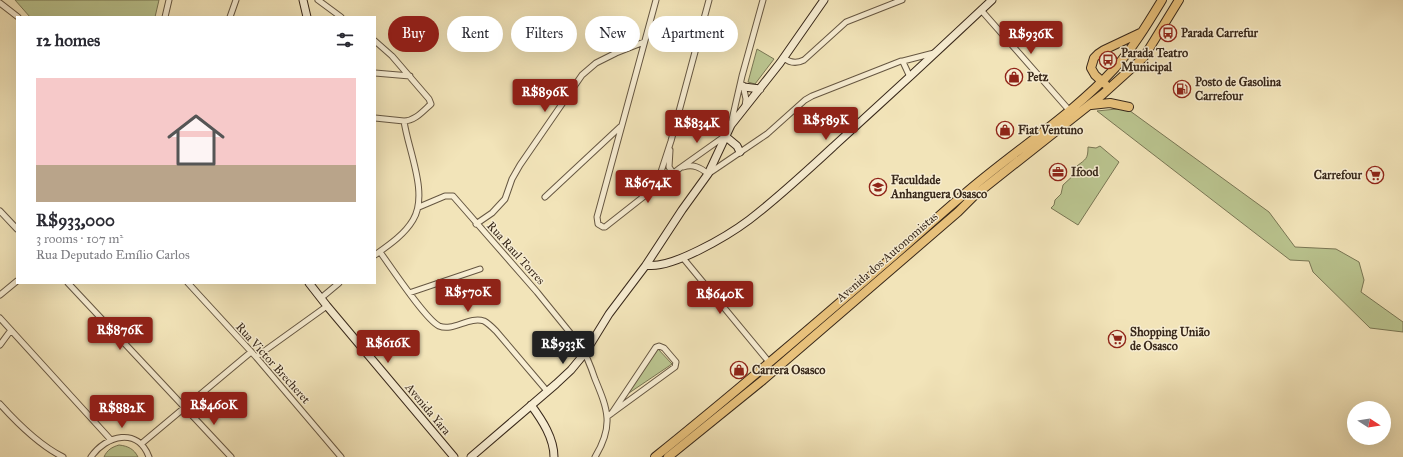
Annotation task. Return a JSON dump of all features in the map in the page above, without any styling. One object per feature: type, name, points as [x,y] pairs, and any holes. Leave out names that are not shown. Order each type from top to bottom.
[{"type":"main road","name":"Avenida dos Autonomistas","points":[[655,457],[880,268],[963,195],[1069,110],[1102,81],[1116,66],[1142,31],[1162,0]]},
{"type":"main road","name":"Avenida dos Autonomistas","points":[[668,457],[763,380],[958,212],[974,196],[1110,88],[1144,57],[1179,0]]},
{"type":"main road","points":[[1110,88],[1095,75],[1091,68],[1094,58],[1104,50],[1142,31]]},
{"type":"main road","points":[[1090,105],[1110,103],[1130,107]]},
{"type":"street","points":[[165,16],[169,0]]},
{"type":"street","points":[[230,16],[236,0]]},
{"type":"street","points":[[303,0],[307,16]]},
{"type":"street","points":[[318,0],[340,16]]},
{"type":"street","points":[[656,0],[597,217],[598,224],[605,227],[699,153],[725,136]]},
{"type":"street","points":[[656,187],[671,141],[709,0]]},
{"type":"street","points":[[471,457],[571,370],[585,353],[609,314],[646,265],[682,210],[708,174],[730,125],[763,0]]},
{"type":"street","points":[[784,58],[789,62],[795,63],[804,60],[846,22],[902,0]]},
{"type":"street","points":[[646,265],[658,266],[683,258],[721,238],[749,220],[806,172],[992,0]]},
{"type":"street","points":[[730,125],[743,111],[784,58],[823,1]]},
{"type":"street","points":[[0,3],[17,16]]},
{"type":"street","points":[[981,10],[1069,110]]},
{"type":"street","points":[[476,224],[492,213],[505,199],[512,179],[520,165],[582,75],[600,61],[621,50],[644,42]]},
{"type":"street","points":[[376,43],[392,56],[410,76],[429,99],[431,104],[409,122],[376,118]]},
{"type":"street","points":[[708,174],[767,134],[812,96],[902,62],[936,52]]},
{"type":"street","points":[[902,62],[910,77]]},
{"type":"street","points":[[376,74],[410,76]]},
{"type":"street","points":[[742,76],[746,99],[743,111]]},
{"type":"street","points":[[744,87],[760,89]]},
{"type":"street","points":[[376,254],[400,235],[410,224],[419,207],[416,171],[406,137],[404,122]]},
{"type":"street","points":[[545,197],[621,127]]},
{"type":"street","points":[[725,136],[737,146],[740,152]]},
{"type":"street","points":[[671,141],[669,167],[673,173]]},
{"type":"street","points":[[696,166],[696,160],[699,153]]},
{"type":"street","points":[[680,168],[688,165],[696,166],[708,174]]},
{"type":"street","name":"Rua Raul Torres","points":[[419,207],[451,195],[558,317],[585,353],[610,415]]},
{"type":"street","points":[[0,211],[16,228]]},
{"type":"street","points":[[380,252],[429,318],[438,326],[449,327],[478,321],[488,323],[496,330],[547,391]]},
{"type":"street","points":[[683,258],[769,362]]},
{"type":"street","points":[[410,293],[480,269]]},
{"type":"street","points":[[0,295],[16,281]]},
{"type":"street","points":[[69,284],[232,457]]},
{"type":"street","name":"Rua Victor Brecheret","points":[[189,284],[252,352],[342,457]]},
{"type":"street","name":"Avenida Yara","points":[[310,284],[454,457]]},
{"type":"street","points":[[321,298],[338,284]]},
{"type":"street","points":[[256,357],[327,306]]},
{"type":"street","points":[[0,318],[111,440]]},
{"type":"street","points":[[0,345],[11,330]]},
{"type":"street","points":[[595,457],[603,443],[610,415],[656,347],[660,346],[664,348],[676,362],[675,366],[610,415]]},
{"type":"street","points":[[141,444],[252,352]]},
{"type":"street","points":[[0,404],[34,437],[63,457]]},
{"type":"street","points":[[531,405],[544,424],[551,439],[554,457]]},
{"type":"street","points":[[91,457],[101,446],[111,440],[121,438],[130,438],[141,444],[146,449],[149,457]]},
{"type":"green space","points":[[15,0],[159,0],[155,16],[29,16]]},
{"type":"green space","points":[[757,49],[774,59],[755,84],[748,82]]},
{"type":"green space","points":[[1126,108],[1269,212],[1295,247],[1336,249],[1359,262],[1364,280],[1361,292],[1403,322],[1403,332],[1370,328],[1313,272],[1309,261],[1290,260],[1097,111]]},
{"type":"green space","points":[[1100,146],[1119,162],[1078,225],[1051,208],[1054,205],[1055,200],[1061,194],[1063,185],[1076,173],[1077,166],[1086,158],[1088,154],[1088,147],[1096,148]]},
{"type":"green space","points":[[658,349],[672,364],[626,395]]},
{"type":"green space","points":[[119,445],[130,448],[138,457],[104,457],[110,449]]},
{"type":"place","name":"Parada Carrefur","points":[[1168,33]]},
{"type":"place","name":"Parada Teatro Municipal","points":[[1108,60]]},
{"type":"place","name":"Petz","points":[[1014,77]]},
{"type":"place","name":"Posto de Gasolina Carrefour","points":[[1182,89]]},
{"type":"place","name":"Fiat Ventuno","points":[[1005,130]]},
{"type":"place","name":"Ifood","points":[[1058,172]]},
{"type":"place","name":"Carrefour","points":[[1375,175]]},
{"type":"place","name":"Faculdade Anhanguera Osasco","points":[[878,187]]},
{"type":"place","name":"Shopping União de Osasco","points":[[1117,339]]},
{"type":"place","name":"Carrera Osasco","points":[[739,370]]}]
